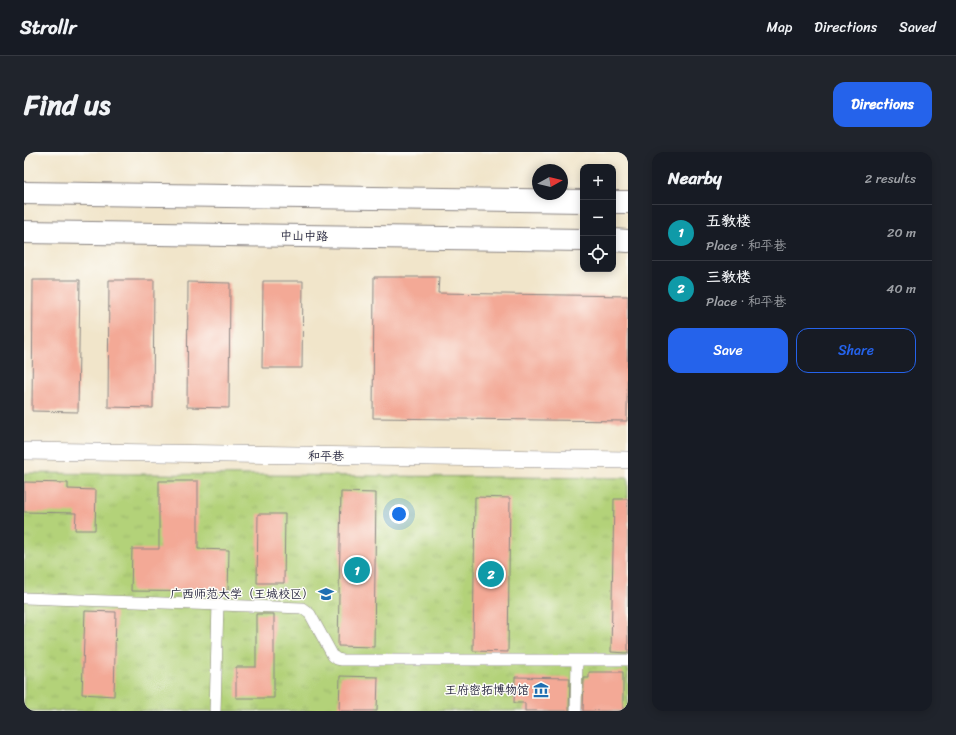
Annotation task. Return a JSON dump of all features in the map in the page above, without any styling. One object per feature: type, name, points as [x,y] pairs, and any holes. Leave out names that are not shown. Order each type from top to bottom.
[{"type":"highway","points":[[24,193],[580,201]]},
{"type":"highway","points":[[616,202],[628,202]]},
{"type":"highway","name":"中山中路","points":[[24,232],[580,240]]},
{"type":"highway","points":[[616,240],[628,241]]},
{"type":"street","name":"和平巷","points":[[24,451],[628,460]]},
{"type":"lane","points":[[24,598],[304,608],[310,614],[333,656],[338,660],[628,660]]},
{"type":"lane","points":[[215,711],[218,604]]},
{"type":"lane","points":[[576,711],[577,660]]},
{"type":"green space","name":"广西师范大学（王城校区）","points":[[24,473],[628,478],[628,711],[24,711]]},
{"type":"building","points":[[374,277],[439,277],[438,293],[628,296],[627,421],[373,418]]},
{"type":"building","points":[[33,280],[80,280],[78,412],[32,411]]},
{"type":"building","points":[[109,280],[154,280],[153,408],[108,407]]},
{"type":"building","points":[[263,281],[303,281],[302,368],[262,368]]},
{"type":"building","points":[[188,282],[230,283],[229,408],[187,407]]},
{"type":"building","points":[[159,481],[198,481],[198,549],[229,550],[228,592],[131,591],[132,549],[159,549]]},
{"type":"building","points":[[24,482],[68,483],[68,489],[96,490],[95,530],[75,530],[76,513],[24,512]]},
{"type":"building","points":[[341,492],[376,493],[374,647],[338,646]]},
{"type":"building","points":[[475,497],[510,498],[508,652],[473,651]]},
{"type":"building","points":[[614,499],[628,499],[628,653],[611,652]]},
{"type":"building","points":[[258,514],[285,514],[284,583],[257,583]]},
{"type":"building","points":[[85,611],[116,612],[114,696],[82,694]]},
{"type":"building","points":[[256,614],[274,614],[274,698],[236,698],[236,667],[256,667]]},
{"type":"building","points":[[589,672],[623,672],[623,711],[583,711],[584,678],[589,678]]},
{"type":"building","points":[[340,676],[378,677],[377,711],[339,711]]},
{"type":"building","name":"王府密拓博物馆","points":[[515,677],[570,678],[569,711],[525,711],[525,703],[514,703]]},
{"type":"place","name":"五教楼","points":[[357,570]]},
{"type":"place","name":"三教楼","points":[[491,574]]},
{"type":"place","name":"广西师范大学（王城校区）","points":[[326,594]]},
{"type":"place","name":"王府密拓博物馆","points":[[541,690]]}]
